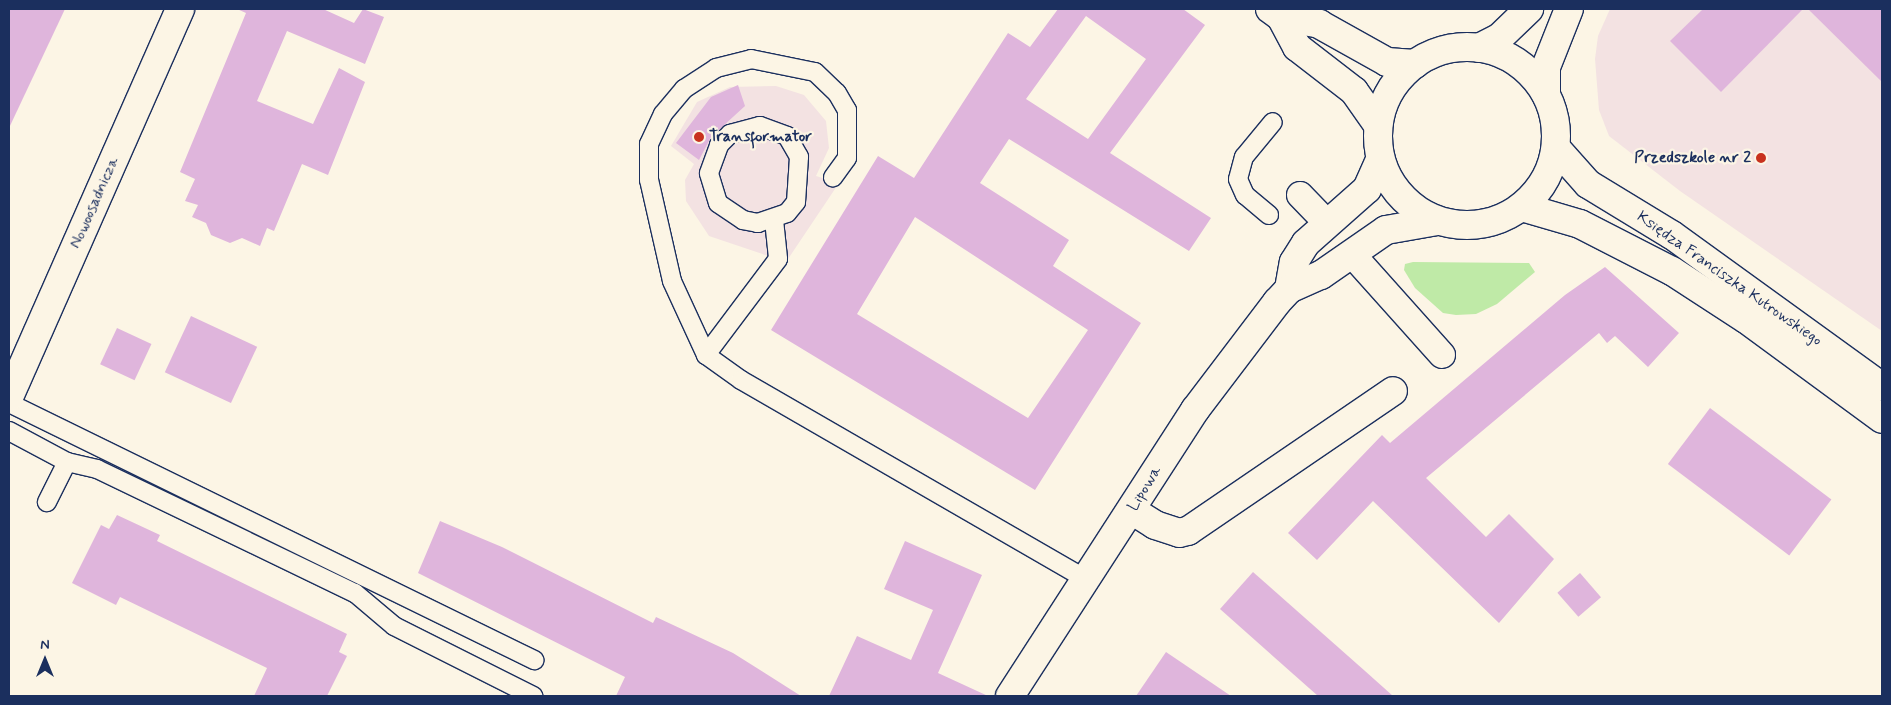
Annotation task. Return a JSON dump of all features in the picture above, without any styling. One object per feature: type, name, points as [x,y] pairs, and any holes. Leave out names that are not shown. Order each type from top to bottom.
[{"type":"street","name":"Nowoosadnicza","points":[[9,397],[180,9]]},
{"type":"street","points":[[1529,9],[1499,38],[1479,48],[1441,51],[1415,64],[1386,98],[1378,125],[1380,160],[1401,198],[1437,221],[1481,225],[1522,207],[1550,171],[1556,148],[1556,130],[1546,94],[1546,67],[1569,9]]},
{"type":"street","points":[[1276,13],[1320,24],[1387,62],[1415,64]]},
{"type":"street","points":[[1276,13],[1297,47],[1354,91],[1378,125]]},
{"type":"street","points":[[1479,48],[1518,63],[1546,94]]},
{"type":"street","name":"Księdza Franciszka Kutrowskiego","points":[[1556,148],[1593,188],[1672,235],[1882,387]]},
{"type":"street","name":"Lipowa","points":[[1010,696],[1133,510],[1194,410],[1289,289],[1294,262],[1306,243],[1367,189],[1380,160]]},
{"type":"street","points":[[1300,195],[1322,218]]},
{"type":"street","name":"Księdza Franciszka Kutrowskiego","points":[[1522,207],[1580,224],[1672,271],[1746,319],[1882,420]]},
{"type":"street","name":"Lipowa","points":[[1289,289],[1321,275],[1386,230],[1437,221]]},
{"type":"street","points":[[1358,261],[1442,354]]},
{"type":"street","points":[[1133,510],[1155,525],[1179,533],[1188,531],[1393,391]]},
{"type":"lane","points":[[833,177],[847,158],[847,110],[837,92],[815,72],[751,59],[716,68],[672,100],[649,144],[649,180],[672,281],[706,355],[741,380],[1086,579]]},
{"type":"lane","points":[[1270,215],[1245,195],[1238,178],[1244,157],[1273,122]]},
{"type":"lane","points":[[744,128],[774,129],[798,146],[796,202],[774,220],[758,223],[736,217],[718,203],[711,189],[712,158],[719,145],[744,128]]},
{"type":"lane","points":[[706,355],[778,259],[774,220]]},
{"type":"lane","points":[[9,403],[534,660]]},
{"type":"lane","points":[[9,431],[67,462],[97,469],[355,592],[394,626],[533,696]]},
{"type":"lane","points":[[47,502],[67,462]]},
{"type":"shaded area","name":"Przedszkole nr 2","points":[[1610,9],[1882,9],[1882,331],[1680,191],[1609,136],[1599,110],[1595,59],[1598,36]]},
{"type":"shaded area","points":[[776,86],[804,95],[826,121],[829,148],[816,176],[839,183],[786,262],[709,236],[686,201],[685,180],[694,164],[671,146],[697,102],[730,87]]},
{"type":"green space","points":[[1413,262],[1529,263],[1535,272],[1497,304],[1476,314],[1456,315],[1443,313],[1415,288],[1404,270],[1405,264]]},
{"type":"building","points":[[9,9],[65,9],[9,128]]},
{"type":"building","points":[[237,9],[323,9],[354,23],[363,9],[384,17],[365,64],[287,31],[257,101],[313,124],[339,68],[365,82],[328,175],[302,164],[274,231],[267,228],[260,246],[242,238],[230,243],[211,235],[206,223],[192,217],[198,205],[185,201],[195,179],[180,172],[246,13]]},
{"type":"building","points":[[1058,9],[1183,9],[1205,25],[1110,153],[1211,218],[1189,251],[1009,139],[980,183],[1069,240],[1053,266],[1141,323],[1035,490],[771,330],[878,156],[914,178],[1008,33],[1030,47]],"holes":[[[1086,16],[1146,59],[1088,139],[1026,99]],[[915,217],[1088,330],[1028,418],[857,314]]]},
{"type":"building","points":[[1703,9],[1803,9],[1721,92],[1670,41]]},
{"type":"building","points":[[1808,9],[1882,9],[1882,82]]},
{"type":"building","points":[[738,85],[745,106],[711,137],[699,160],[676,143],[711,97]]},
{"type":"building","points":[[1605,267],[1679,333],[1648,367],[1615,336],[1607,343],[1599,333],[1426,478],[1486,537],[1509,514],[1554,559],[1499,623],[1373,501],[1317,560],[1288,533],[1382,435],[1390,443],[1565,295]]},
{"type":"building","points":[[191,316],[257,347],[231,403],[165,372]]},
{"type":"building","points":[[117,328],[151,344],[135,380],[100,364]]},
{"type":"building","points":[[1710,408],[1831,499],[1789,555],[1668,464]]},
{"type":"building","points":[[117,515],[160,535],[157,541],[347,634],[339,652],[347,656],[327,696],[254,696],[267,668],[120,597],[116,605],[72,583],[101,525],[109,529]]},
{"type":"building","points":[[440,521],[502,547],[653,623],[656,617],[733,653],[801,696],[616,696],[625,677],[418,573]]},
{"type":"building","points":[[905,541],[982,575],[938,673],[988,696],[829,696],[857,636],[911,660],[933,610],[884,589]]},
{"type":"building","points":[[1253,572],[1393,696],[1318,696],[1220,609]]},
{"type":"building","points":[[1580,573],[1601,597],[1578,617],[1557,593]]},
{"type":"building","points":[[1166,652],[1231,696],[1136,696]]},
{"type":"place","name":"Transformator","points":[[699,137]]},
{"type":"place","name":"Przedszkole nr 2","points":[[1761,158]]}]
